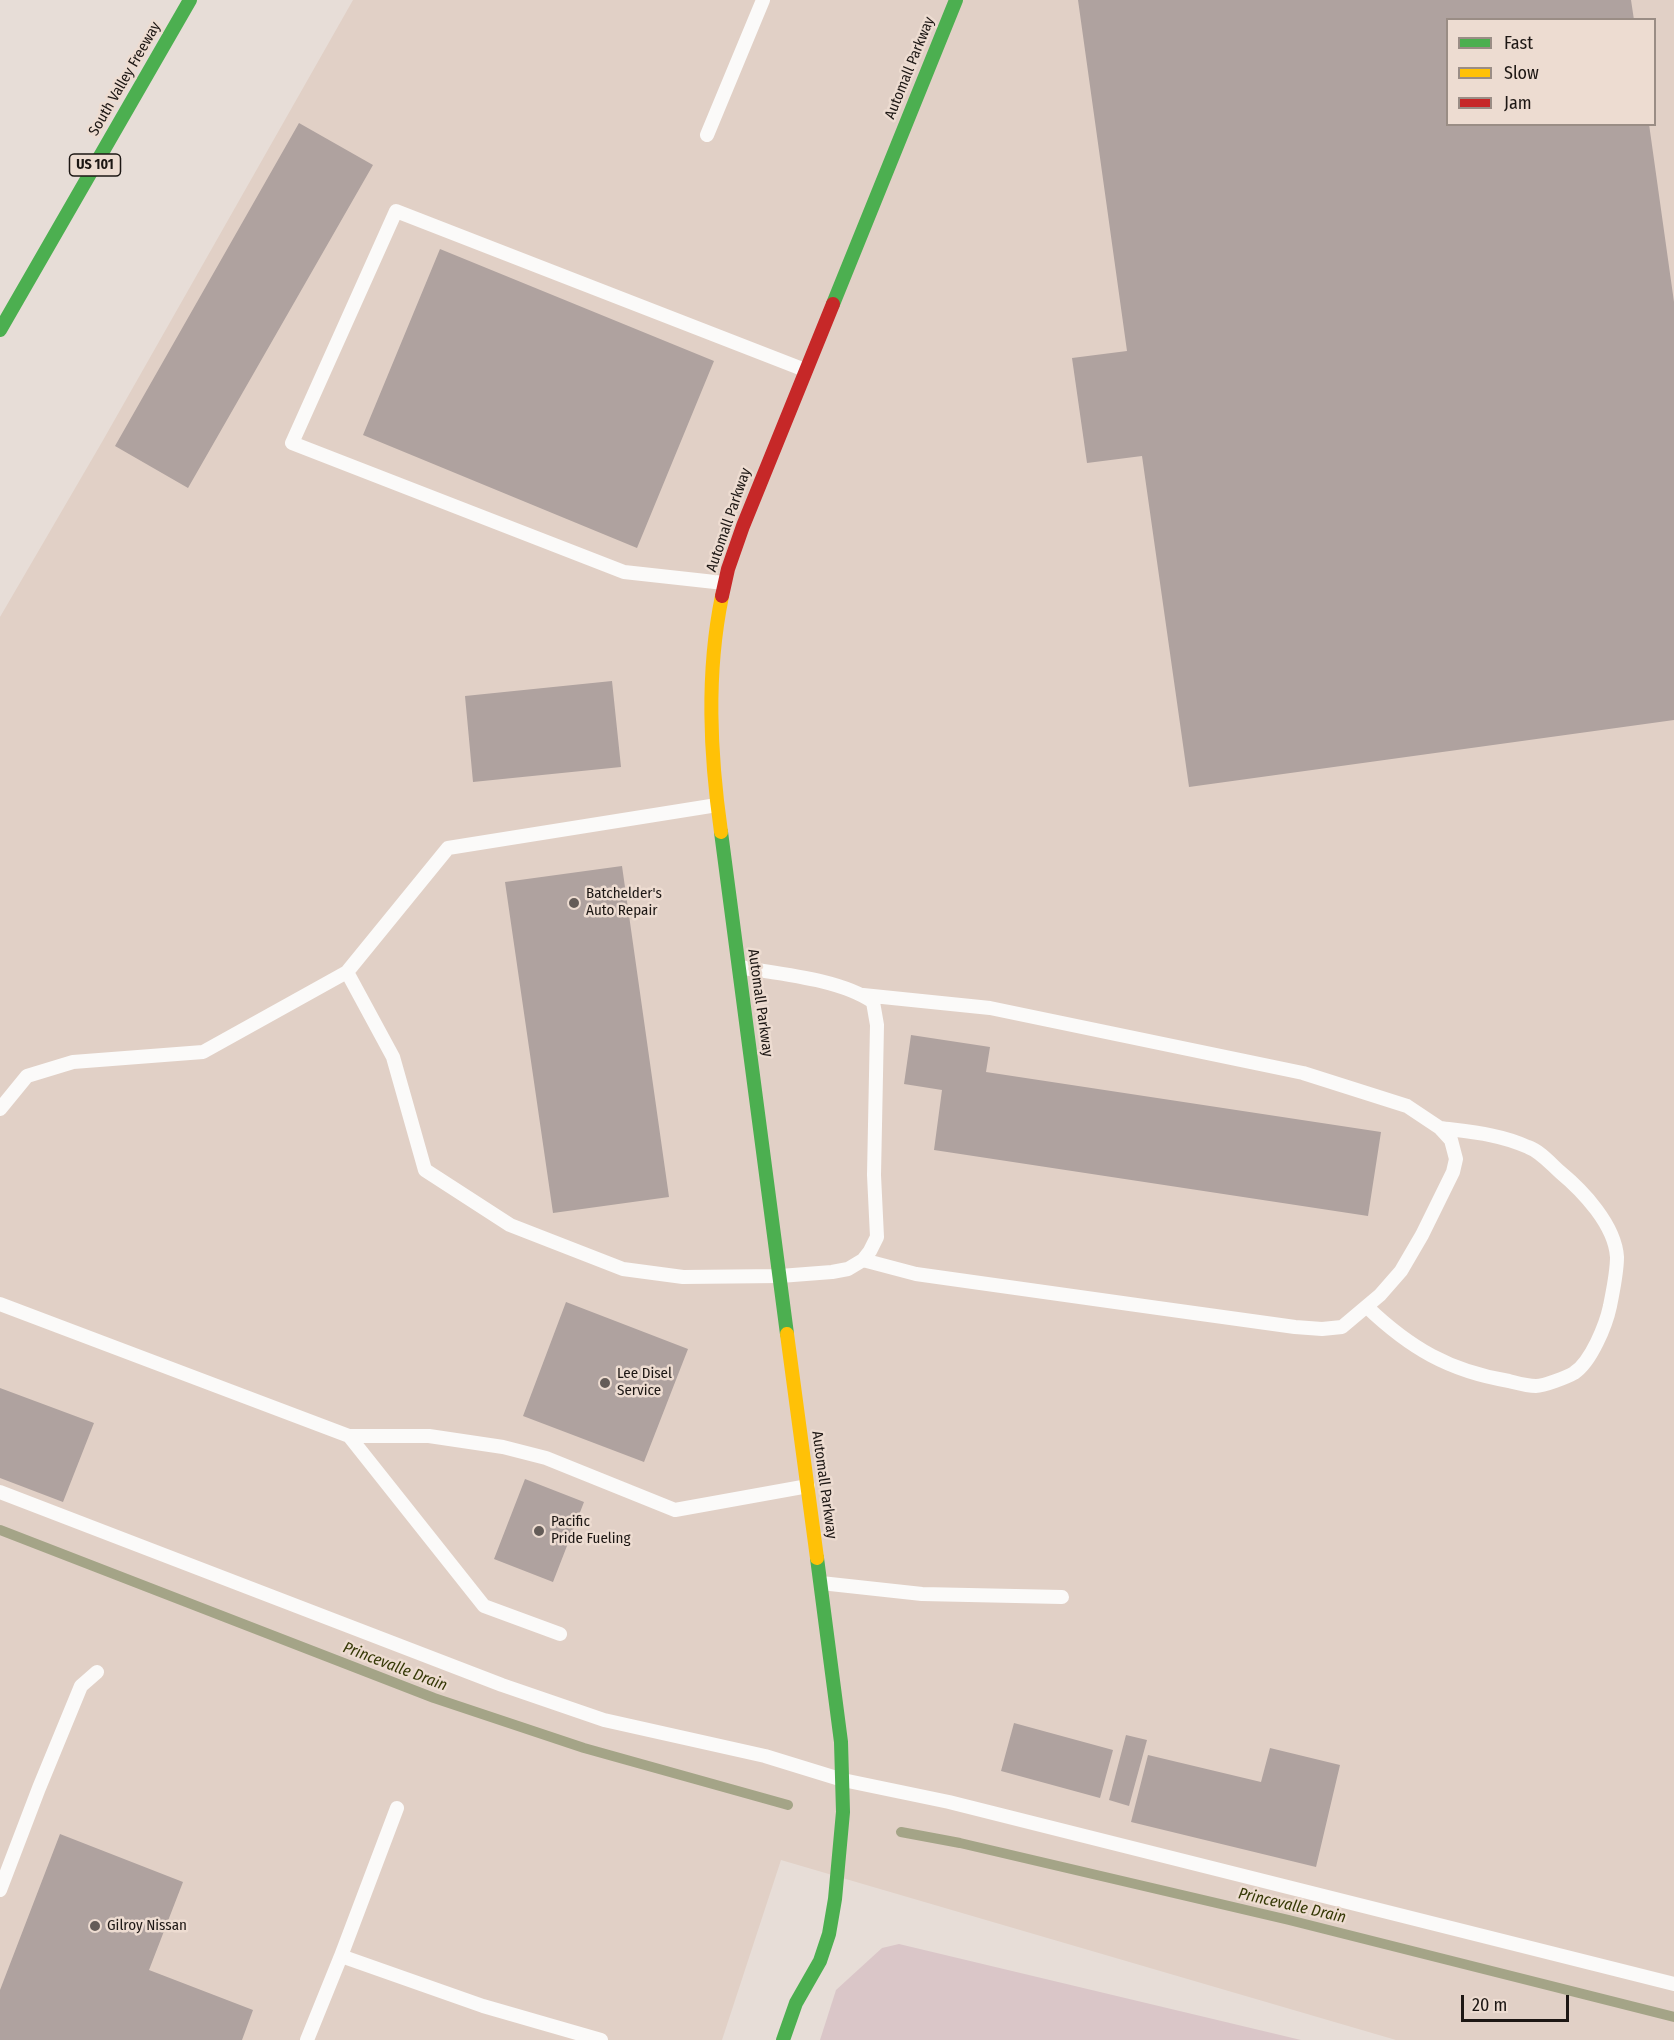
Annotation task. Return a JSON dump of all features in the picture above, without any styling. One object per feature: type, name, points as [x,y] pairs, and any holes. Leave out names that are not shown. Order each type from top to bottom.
[{"type":"main road","name":"South Valley Freeway","points":[[0,330],[190,0]]},
{"type":"main road","name":"Automall Parkway","points":[[783,2040],[796,2003],[820,1961],[829,1934],[840,1853],[843,1780],[840,1732],[717,805],[711,700],[715,640],[724,583],[754,495],[956,0]]},
{"type":"lane","points":[[707,135],[764,0]]},
{"type":"lane","points":[[724,583],[624,572],[292,443],[396,211],[805,370]]},
{"type":"lane","points":[[0,1109],[27,1076],[73,1062],[203,1052],[347,972],[448,848],[717,805]]},
{"type":"lane","points":[[347,972],[393,1057],[425,1170],[510,1225],[623,1269],[683,1277],[780,1276],[848,1269],[863,1260],[877,1237],[874,1175],[877,1025],[873,1002],[853,990],[834,985],[739,967]]},
{"type":"lane","points":[[862,995],[990,1008],[1303,1073],[1407,1106],[1440,1128],[1451,1140],[1456,1159],[1453,1172],[1422,1235],[1401,1271],[1367,1307],[1342,1327],[1323,1329],[1295,1327],[916,1274],[863,1260]]},
{"type":"lane","points":[[1367,1307],[1390,1329],[1453,1367],[1489,1378],[1537,1386],[1574,1373],[1585,1363],[1608,1316],[1615,1281],[1617,1255],[1611,1235],[1593,1203],[1579,1187],[1531,1148],[1493,1134],[1440,1128]]},
{"type":"lane","points":[[0,1304],[349,1436],[429,1436],[503,1447],[546,1458],[675,1510],[808,1486]]},
{"type":"lane","points":[[349,1436],[484,1606],[560,1634]]},
{"type":"lane","points":[[0,1492],[502,1685],[604,1720],[765,1756],[843,1780],[949,1802],[1674,1984]]},
{"type":"lane","points":[[820,1583],[922,1594],[1062,1597]]},
{"type":"lane","points":[[0,1890],[81,1686],[97,1672]]},
{"type":"lane","points":[[307,2040],[397,1808]]},
{"type":"lane","points":[[341,1956],[483,2006],[601,2040]]},
{"type":"shaded area","points":[[353,0],[1674,0],[1674,2040],[1396,2040],[781,1860],[722,2040],[0,2040],[0,617]]},
{"type":"shaded area","points":[[899,1944],[1301,2040],[820,2040],[836,1990],[882,1948]]},
{"type":"building","points":[[1078,0],[1631,0],[1634,18],[1446,18],[1446,126],[1649,126],[1674,302],[1674,720],[1189,787],[1142,456],[1087,463],[1072,358],[1127,351]]},
{"type":"building","points":[[299,123],[373,165],[188,488],[115,446]]},
{"type":"building","points":[[440,249],[714,361],[637,548],[363,435]]},
{"type":"building","points":[[612,681],[621,767],[473,782],[465,696]]},
{"type":"building","points":[[622,866],[669,1197],[553,1213],[505,882]]},
{"type":"building","points":[[911,1035],[990,1047],[986,1072],[1381,1132],[1368,1216],[934,1150],[942,1090],[904,1084]]},
{"type":"building","name":"Lee Disel Service","points":[[566,1302],[688,1349],[644,1462],[523,1416]]},
{"type":"building","points":[[0,1388],[94,1423],[63,1502],[0,1478]]},
{"type":"building","name":"Pacific Pride Fueling","points":[[525,1479],[584,1502],[553,1582],[494,1559]]},
{"type":"building","points":[[1014,1723],[1113,1750],[1100,1798],[1001,1771]]},
{"type":"building","points":[[1126,1735],[1147,1740],[1129,1806],[1109,1800]]},
{"type":"building","points":[[1270,1748],[1340,1765],[1316,1867],[1131,1822],[1148,1755],[1261,1782]]},
{"type":"building","name":"Gilroy Nissan","points":[[60,1834],[183,1882],[149,1970],[253,2010],[242,2040],[0,2040],[0,1990]]},
{"type":"waterway","name":"Princevalle Drain","points":[[0,1530],[434,1698],[584,1748],[788,1805]]},
{"type":"waterway","name":"Princevalle Drain","points":[[901,1832],[960,1843],[1289,1920],[1674,2017]]},
{"type":"traffic: fast","points":[[0,330],[190,0]]},
{"type":"traffic: fast","points":[[833,304],[956,0]]},
{"type":"traffic: fast","points":[[721,832],[787,1334]]},
{"type":"traffic: fast","points":[[783,2040],[796,2003],[820,1961],[829,1934],[835,1899],[843,1812],[841,1742],[817,1558]]},
{"type":"traffic: slow","points":[[721,832],[714,773],[711,714],[714,655],[722,596]]},
{"type":"traffic: slow","points":[[787,1334],[817,1558]]},
{"type":"traffic: jam","points":[[722,596],[728,569],[743,526],[833,304]]},
{"type":"place","name":"Batchelder's Auto Repair","points":[[574,903]]},
{"type":"place","name":"Lee Disel Service","points":[[605,1383]]},
{"type":"place","name":"Pacific Pride Fueling","points":[[539,1531]]},
{"type":"place","name":"Gilroy Nissan","points":[[95,1926]]}]
